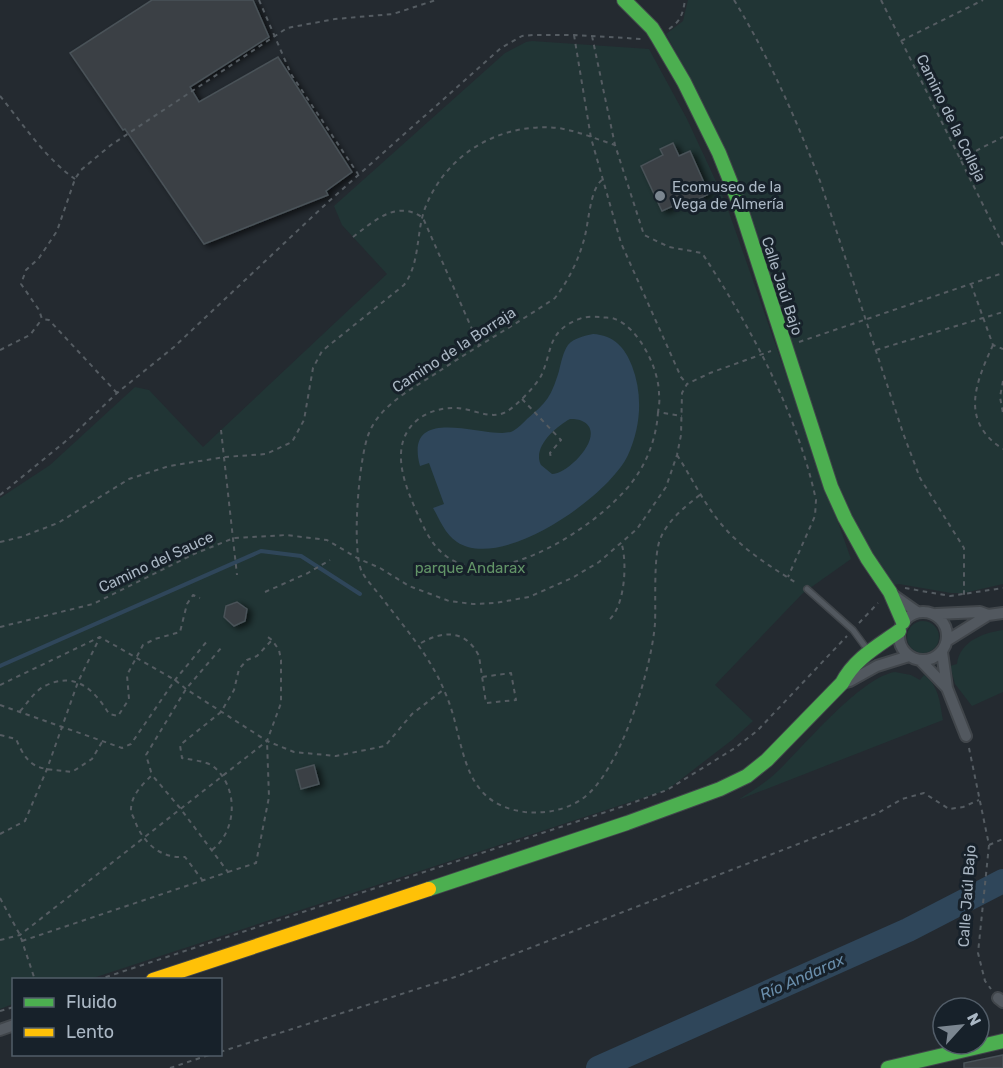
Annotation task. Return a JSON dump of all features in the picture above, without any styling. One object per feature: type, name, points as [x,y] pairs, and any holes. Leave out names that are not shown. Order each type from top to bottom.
[{"type":"street","name":"Calle Jaúl Bajo","points":[[624,0],[657,36],[684,82],[728,174],[831,488],[845,518],[867,558],[917,612]]},
{"type":"street","name":"Calle Jaúl Bajo","points":[[895,590],[901,627]]},
{"type":"street","points":[[159,978],[616,827],[720,789],[747,776],[766,760],[842,683],[845,675],[901,627],[909,616],[917,612],[1003,614]]},
{"type":"street","points":[[921,661],[933,659],[942,652],[948,640],[948,630],[936,614]]},
{"type":"street","points":[[948,640],[988,615]]},
{"type":"street","points":[[901,627],[899,641],[902,649],[909,656],[921,661],[947,688]]},
{"type":"street","points":[[942,652],[947,688],[966,736]]},
{"type":"street","points":[[842,683],[877,666],[909,656]]},
{"type":"street","points":[[888,1068],[1003,1041]]},
{"type":"lane","points":[[807,589],[853,630],[869,653]]},
{"type":"path","points":[[259,0],[291,74],[358,175]]},
{"type":"path","points":[[42,319],[39,310],[21,284],[26,270],[39,258],[57,231],[75,179],[81,170],[111,145],[287,28],[335,19],[393,14],[436,0]]},
{"type":"path","points":[[0,495],[72,436],[117,393],[174,347],[358,175],[507,44],[522,36],[574,35],[651,39],[675,25],[684,12],[685,0]]},
{"type":"path","points":[[734,0],[762,49],[803,137],[820,181],[903,434],[920,478],[963,548],[965,557],[964,595]]},
{"type":"path","name":"Camino de la Colleja","points":[[881,0],[1003,245]]},
{"type":"path","points":[[901,40],[983,0]]},
{"type":"path","points":[[574,35],[591,138],[621,243],[681,377],[687,384],[760,355],[1003,273]]},
{"type":"path","points":[[592,36],[615,145],[644,235],[669,247],[702,253],[731,298],[784,401],[816,500],[815,516],[788,577]]},
{"type":"path","points":[[0,96],[43,149],[75,179]]},
{"type":"path","points":[[0,542],[58,523],[129,479],[169,466],[225,457],[266,454],[293,441],[304,420],[311,376],[317,357],[404,285],[415,265],[423,218],[437,184],[445,172],[465,153],[490,139],[515,130],[546,128],[571,131],[615,145]]},
{"type":"path","points":[[960,159],[1003,137]]},
{"type":"path","name":"Camino de la Borraja","points":[[602,180],[594,190],[583,245],[565,285],[555,298],[391,404],[369,431],[364,449],[358,489],[361,571],[418,646],[444,690],[455,721],[465,764],[483,792],[509,809],[538,813],[568,807],[584,798],[595,788],[625,732],[642,688],[653,643],[658,544],[661,535],[682,509],[702,494]]},
{"type":"path","points":[[353,237],[394,210],[410,211],[423,218],[480,345]]},
{"type":"path","points":[[971,284],[993,345],[1003,349]]},
{"type":"path","points":[[876,350],[1003,312]]},
{"type":"path","points":[[585,317],[614,318],[630,329],[654,366],[659,392],[658,412],[653,441],[639,473],[614,503],[587,525],[546,550],[517,561],[488,566],[457,563],[434,544],[413,504],[401,457],[402,443],[411,424],[431,412],[457,408],[495,416],[507,411],[522,399],[540,377],[550,343],[565,327],[585,317]]},
{"type":"path","points":[[42,319],[49,320],[117,393]]},
{"type":"path","points":[[0,350],[30,335],[42,319]]},
{"type":"path","points":[[993,345],[976,386],[974,404],[984,430],[1003,449]]},
{"type":"path","points":[[1003,381],[1000,397],[1003,413]]},
{"type":"path","name":"Camino del Sauce","points":[[0,627],[93,604],[194,554],[234,538],[286,535],[327,540],[409,586],[449,601],[473,604],[495,603],[529,597],[572,578],[599,562],[637,529],[666,487],[677,455],[682,416],[682,393],[687,384]]},
{"type":"path","points":[[522,399],[561,440],[550,453],[551,458]]},
{"type":"path","points":[[658,412],[682,416]]},
{"type":"path","points":[[221,430],[237,576]]},
{"type":"path","points":[[677,455],[722,525],[739,543],[807,589]]},
{"type":"path","points":[[610,619],[615,612],[622,587],[625,566],[622,544]]},
{"type":"path","points":[[265,592],[308,573],[330,560]]},
{"type":"path","points":[[895,590],[950,596],[1003,588]]},
{"type":"path","points":[[20,711],[42,687],[62,681],[78,682],[88,688],[99,697],[109,714],[118,716],[129,699],[127,675],[143,645],[180,632],[187,604],[194,595],[200,598]]},
{"type":"path","points":[[103,978],[624,807],[667,790],[735,748],[757,731],[879,602]]},
{"type":"path","points":[[22,941],[256,863],[269,797],[267,741],[281,703],[279,650],[265,635]]},
{"type":"path","points":[[422,643],[438,635],[458,636],[476,650],[488,705],[516,700],[512,673],[482,677]]},
{"type":"path","points":[[100,637],[175,680],[267,741],[294,752],[336,756],[385,746],[412,714],[444,690]]},
{"type":"path","points":[[0,834],[25,821],[47,769],[78,682],[100,637]]},
{"type":"path","points":[[0,685],[100,637]]},
{"type":"path","points":[[0,705],[122,747],[131,744],[175,680],[208,640]]},
{"type":"path","points":[[212,850],[224,839],[230,823],[233,809],[230,792],[213,765],[182,758],[180,745],[221,712],[234,690],[239,669],[247,660],[257,656],[272,640]]},
{"type":"path","points":[[222,648],[186,689],[146,755],[152,775],[228,872]]},
{"type":"path","points":[[0,735],[16,739],[26,760],[39,768],[72,772],[92,759],[103,741]]},
{"type":"path","name":"Calle Jaúl Bajo","points":[[966,736],[989,845],[978,953],[985,981],[1000,1000]]},
{"type":"path","points":[[0,940],[20,935],[267,741]]},
{"type":"path","points":[[152,775],[137,790],[131,811],[142,837],[153,848],[164,854],[176,858],[185,857],[203,881]]},
{"type":"path","points":[[222,1051],[458,976],[878,813],[902,799],[924,793],[949,809],[963,807],[979,800]]},
{"type":"path","points":[[989,845],[1003,839]]},
{"type":"path","points":[[0,897],[20,935],[34,978]]},
{"type":"path","points":[[170,1068],[206,1056]]},
{"type":"green space","points":[[688,0],[1003,0],[1003,584],[964,593],[893,585],[845,504],[701,101],[666,34],[683,21]]},
{"type":"green space","name":"parque Andarax","points":[[526,42],[649,49],[687,119],[725,201],[851,559],[803,593],[715,685],[753,721],[667,790],[93,978],[12,978],[12,1004],[0,1009],[0,498],[50,465],[135,387],[149,390],[203,447],[387,274],[342,225],[334,206],[505,53]]},
{"type":"green space","points":[[923,621],[935,625],[939,637],[935,649],[923,653],[911,649],[907,637],[911,625]]},
{"type":"green space","points":[[1003,630],[1003,692],[972,706],[955,684],[950,666],[957,664],[959,656],[968,644],[980,636]]},
{"type":"green space","points":[[895,672],[911,675],[920,680],[924,675],[929,679],[938,695],[943,720],[738,800],[774,774],[850,699],[881,677]]},
{"type":"water","points":[[593,334],[607,337],[622,348],[629,359],[638,388],[639,410],[636,433],[628,455],[617,472],[600,490],[577,508],[552,525],[526,538],[500,547],[476,549],[457,542],[446,531],[433,508],[444,504],[429,463],[420,466],[418,446],[424,434],[436,428],[502,433],[513,431],[547,398],[568,345],[576,339]],"holes":[[[570,419],[584,422],[590,428],[591,436],[583,453],[575,461],[567,468],[552,474],[541,465],[539,458],[542,445],[552,433]]]},
{"type":"building","points":[[152,0],[253,0],[269,37],[190,87],[199,102],[278,57],[352,172],[326,191],[328,195],[204,244],[70,53]]},
{"type":"building","points":[[673,143],[679,156],[690,151],[709,194],[684,206],[682,202],[662,211],[641,166],[663,155],[660,149]]},
{"type":"building","points":[[237,602],[247,609],[245,621],[234,626],[224,617],[226,606]]},
{"type":"building","points":[[314,765],[319,784],[301,789],[296,770]]},
{"type":"building","points":[[1003,1055],[1003,1068],[964,1068],[964,1063]]},
{"type":"waterway","points":[[0,666],[261,551],[301,556],[360,594]]},
{"type":"waterway","name":"Río Andarax","points":[[598,1068],[908,930],[1003,881]]},
{"type":"traffic: fast","points":[[624,0],[657,36],[684,82],[719,153],[739,203],[831,487],[867,558],[890,592],[903,622]]},
{"type":"traffic: fast","points":[[429,889],[627,823],[720,789],[747,776],[767,760],[842,683],[860,660],[899,631]]},
{"type":"traffic: fast","points":[[888,1068],[1003,1041]]},
{"type":"traffic: slow","points":[[159,978],[429,889]]},
{"type":"place","name":"Ecomuseo de la Vega de Almería","points":[[660,196]]}]
